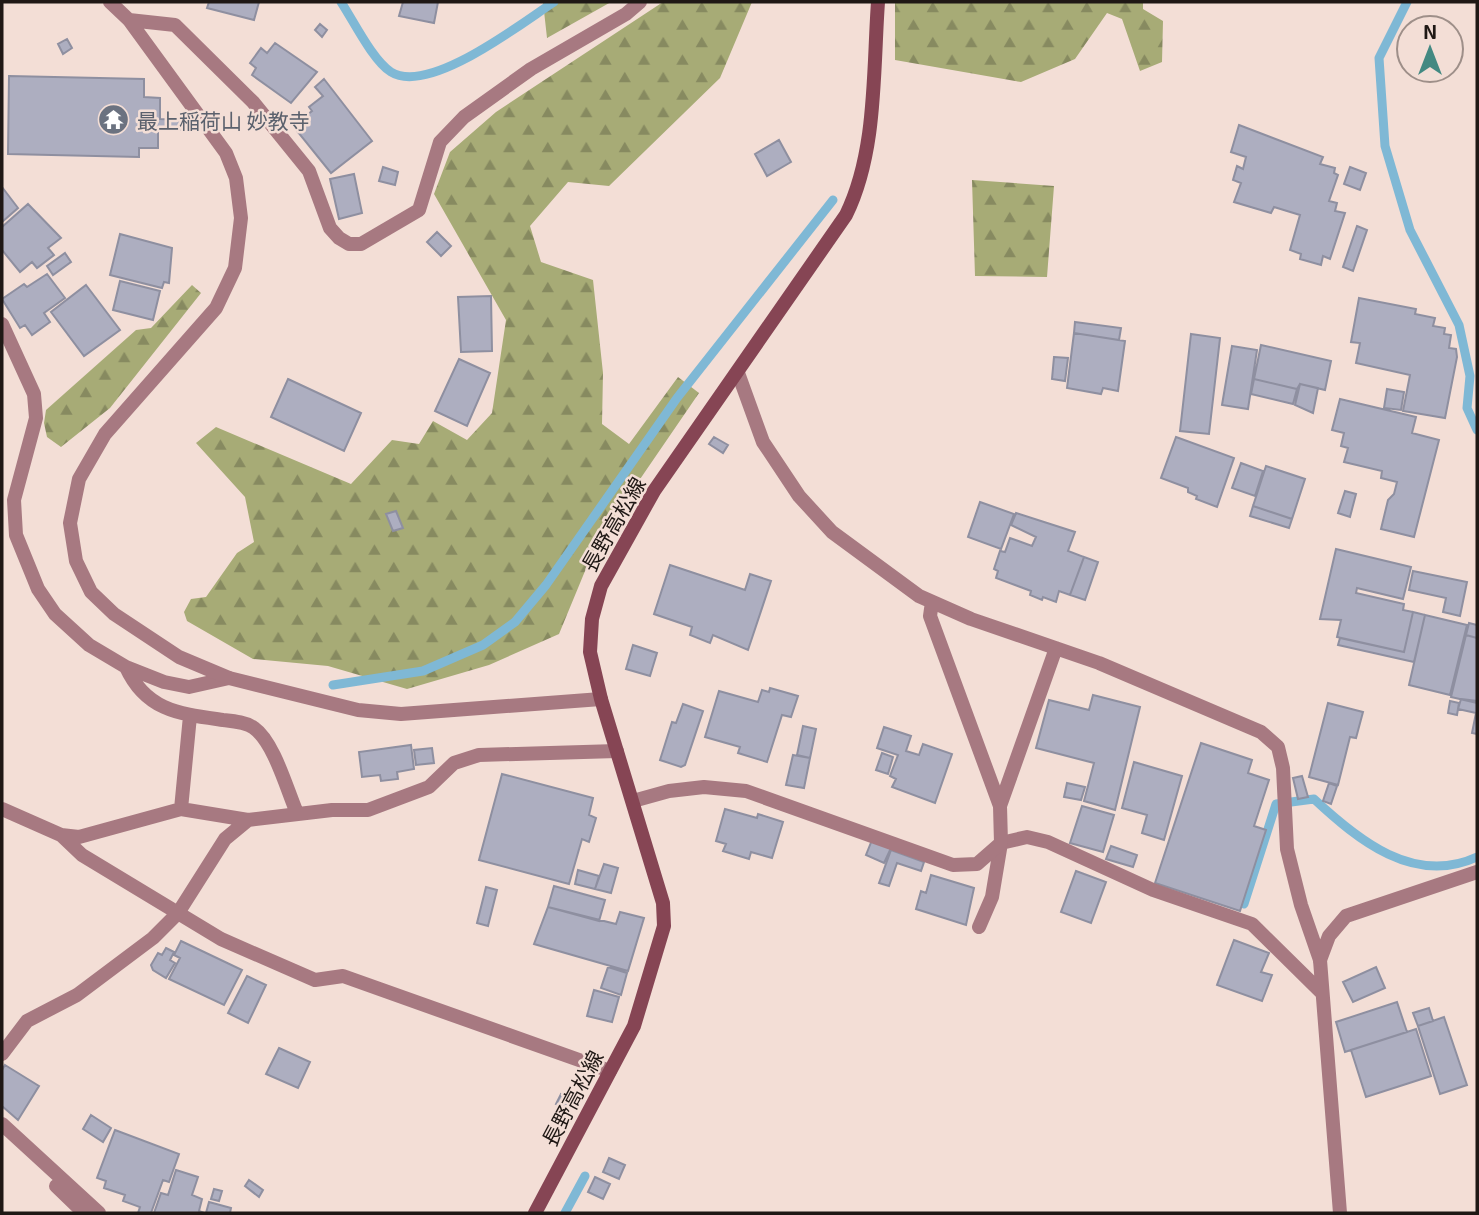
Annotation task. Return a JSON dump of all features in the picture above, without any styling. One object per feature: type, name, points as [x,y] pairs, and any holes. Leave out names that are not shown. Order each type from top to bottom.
[{"type":"main road","name":"長野高松線","points":[[535,1213],[634,1026],[664,926],[663,903],[601,699],[590,652],[592,619],[601,586],[654,491],[846,215],[858,191],[871,104],[878,2]]},
{"type":"street","points":[[110,2],[130,20],[226,153],[236,178],[241,218],[235,268],[216,308],[105,434],[79,480],[70,523],[76,561],[91,592],[114,614],[179,657],[229,678],[358,710],[401,715],[601,699]]},
{"type":"street","points":[[130,20],[175,25],[253,102],[309,171],[330,228],[349,244],[361,244],[419,211],[440,142],[464,117],[531,69],[626,14],[640,2]]},
{"type":"street","points":[[2,324],[34,394],[36,418],[14,500],[16,535],[38,589],[55,614],[89,645],[126,667],[163,682],[189,687],[229,678]]},
{"type":"street","points":[[738,373],[763,442],[799,496],[832,532],[919,596],[1056,648],[1261,732],[1278,747],[1287,849],[1301,905],[1320,960],[1340,1213]]},
{"type":"street","points":[[932,602],[930,616],[1000,806],[1001,843],[992,897],[979,927]]},
{"type":"street","points":[[1000,806],[1056,648]]},
{"type":"street","points":[[126,667],[135,687],[158,704],[190,716],[252,726],[265,737],[298,813]]},
{"type":"street","points":[[181,809],[190,716]]},
{"type":"street","points":[[2,809],[61,835],[79,837],[181,809],[248,820],[298,813],[368,810],[429,787],[454,764],[479,755],[617,751]]},
{"type":"street","points":[[633,801],[669,791],[704,787],[746,791],[953,865],[977,864],[1001,843],[1027,837],[1048,842],[1153,890],[1252,924],[1321,992]]},
{"type":"street","points":[[2,1054],[27,1021],[76,995],[153,938],[178,913],[225,839],[248,820]]},
{"type":"street","points":[[61,835],[82,855],[221,939],[316,980],[343,976],[610,1071]]},
{"type":"street","points":[[1320,960],[1329,936],[1346,916],[1477,872]]},
{"type":"street","points":[[2,1124],[84,1213]]},
{"type":"street","points":[[2,1135],[99,1213]]},
{"type":"green space","points":[[543,2],[611,2],[547,38]]},
{"type":"green space","points":[[663,2],[752,2],[720,78],[609,186],[568,182],[530,226],[541,262],[593,280],[603,373],[602,424],[629,444],[678,377],[699,393],[597,542],[559,634],[489,665],[407,689],[328,666],[253,659],[187,621],[184,612],[191,599],[206,597],[237,553],[254,542],[245,497],[196,443],[216,427],[351,484],[392,440],[419,444],[433,421],[467,440],[492,413],[506,320],[434,194],[450,152],[496,112]]},
{"type":"green space","points":[[895,2],[1143,2],[1143,9],[1163,21],[1162,62],[1140,71],[1122,19],[1107,13],[1075,59],[1021,82],[895,60]]},
{"type":"green space","points":[[972,180],[1054,186],[1047,277],[975,276]]},
{"type":"green space","points":[[192,285],[201,293],[110,408],[61,447],[47,437],[44,423],[46,410],[136,330],[151,328]]},
{"type":"building","points":[[209,2],[259,2],[254,20],[207,8]]},
{"type":"building","points":[[403,2],[438,2],[434,23],[399,16]]},
{"type":"building","points":[[320,24],[327,30],[322,37],[315,30]]},
{"type":"building","points":[[67,39],[72,48],[63,54],[58,44]]},
{"type":"building","points":[[275,43],[317,72],[291,103],[252,75],[256,68],[250,63],[261,48],[267,53]]},
{"type":"building","points":[[9,76],[144,79],[144,97],[160,98],[160,119],[182,120],[186,130],[158,129],[158,148],[139,148],[139,157],[8,154]]},
{"type":"building","points":[[324,79],[372,141],[331,173],[293,126],[312,111],[309,107],[323,96],[315,87]]},
{"type":"building","points":[[1239,125],[1323,157],[1320,164],[1335,168],[1334,173],[1338,175],[1329,201],[1337,203],[1335,211],[1345,213],[1330,259],[1323,256],[1321,265],[1300,259],[1301,254],[1290,250],[1300,215],[1274,207],[1271,213],[1234,202],[1241,183],[1233,180],[1237,166],[1243,169],[1246,157],[1231,152]]},
{"type":"building","points":[[779,140],[791,162],[767,176],[755,154]]},
{"type":"building","points":[[383,167],[398,172],[395,185],[379,181]]},
{"type":"building","points":[[1350,167],[1366,173],[1360,190],[1344,184]]},
{"type":"building","points":[[354,174],[362,213],[339,219],[330,179]]},
{"type":"building","points":[[2,187],[18,208],[2,222]]},
{"type":"building","points":[[28,204],[61,238],[48,248],[54,255],[37,268],[32,262],[20,272],[2,250],[2,227]]},
{"type":"building","points":[[1357,226],[1367,230],[1353,271],[1343,267]]},
{"type":"building","points":[[437,232],[451,246],[441,256],[427,242]]},
{"type":"building","points":[[120,234],[172,248],[169,283],[164,282],[162,288],[110,275]]},
{"type":"building","points":[[65,253],[71,262],[53,275],[47,266]]},
{"type":"building","points":[[47,274],[65,298],[44,313],[50,322],[32,335],[25,325],[20,328],[2,299],[24,284],[27,287]]},
{"type":"building","points":[[120,281],[160,291],[153,320],[113,310]]},
{"type":"building","points":[[86,285],[120,330],[84,356],[51,312]]},
{"type":"building","points":[[491,296],[492,351],[461,352],[458,297]]},
{"type":"building","points":[[1359,298],[1416,309],[1415,314],[1435,318],[1433,326],[1445,328],[1444,334],[1451,335],[1449,348],[1456,349],[1457,357],[1445,418],[1403,411],[1410,375],[1356,363],[1360,343],[1351,342]]},
{"type":"building","points":[[1075,322],[1121,328],[1119,340],[1074,333]]},
{"type":"building","points":[[1074,333],[1125,341],[1118,391],[1103,388],[1101,394],[1067,388]]},
{"type":"building","points":[[1191,334],[1220,338],[1209,434],[1180,431]]},
{"type":"building","points":[[1261,345],[1331,361],[1325,390],[1300,384],[1297,389],[1254,379]]},
{"type":"building","points":[[1232,346],[1257,350],[1248,409],[1222,405]]},
{"type":"building","points":[[1054,357],[1068,358],[1065,381],[1052,379]]},
{"type":"building","points":[[459,359],[490,373],[467,426],[435,411]]},
{"type":"building","points":[[288,379],[361,413],[344,451],[271,417]]},
{"type":"building","points":[[1254,379],[1297,389],[1293,404],[1251,394]]},
{"type":"building","points":[[1300,384],[1318,388],[1313,413],[1295,405]]},
{"type":"building","points":[[1387,389],[1404,392],[1401,410],[1384,408]]},
{"type":"building","points":[[1340,399],[1416,417],[1412,433],[1439,440],[1414,537],[1381,529],[1388,500],[1394,494],[1397,482],[1381,478],[1382,471],[1344,462],[1348,448],[1341,446],[1344,433],[1332,430]]},
{"type":"building","points":[[714,437],[728,445],[723,453],[709,444]]},
{"type":"building","points":[[1176,437],[1234,458],[1217,507],[1196,499],[1197,496],[1188,492],[1188,488],[1161,478]]},
{"type":"building","points":[[1241,463],[1263,471],[1255,496],[1232,488]]},
{"type":"building","points":[[1266,466],[1305,479],[1292,519],[1253,506]]},
{"type":"building","points":[[1345,491],[1356,494],[1350,517],[1338,513]]},
{"type":"building","points":[[980,502],[1014,514],[1001,549],[968,537]]},
{"type":"building","points":[[1253,506],[1292,519],[1289,528],[1250,516]]},
{"type":"building","points":[[396,511],[403,528],[393,531],[386,514]]},
{"type":"building","points":[[1016,513],[1075,532],[1068,551],[1084,557],[1070,595],[1059,591],[1056,602],[1043,597],[1042,600],[1030,595],[1031,591],[996,578],[998,571],[994,569],[1000,551],[1005,552],[1010,538],[1032,546],[1036,537],[1011,525]]},
{"type":"building","points":[[1336,549],[1411,567],[1403,599],[1357,588],[1356,593],[1404,604],[1403,610],[1413,612],[1404,652],[1337,637],[1341,620],[1320,619]]},
{"type":"building","points":[[1084,557],[1098,562],[1085,600],[1070,595]]},
{"type":"building","points":[[670,565],[745,590],[750,574],[771,581],[748,650],[713,635],[710,643],[690,635],[692,627],[654,614]]},
{"type":"building","points":[[1413,571],[1467,582],[1460,616],[1443,612],[1446,598],[1409,590]]},
{"type":"building","points":[[1413,612],[1425,615],[1414,662],[1338,645],[1340,638],[1404,652]]},
{"type":"building","points":[[1425,615],[1467,625],[1450,695],[1409,685]]},
{"type":"building","points":[[1469,623],[1477,625],[1477,638],[1466,635]]},
{"type":"building","points":[[1466,635],[1477,638],[1477,703],[1451,697]]},
{"type":"building","points":[[633,645],[657,653],[650,676],[626,669]]},
{"type":"building","points":[[770,688],[798,696],[791,717],[782,715],[767,762],[738,753],[740,747],[705,737],[719,691],[758,702],[762,690],[769,692]]},
{"type":"building","points":[[1093,695],[1140,707],[1115,810],[1084,801],[1094,763],[1036,748],[1049,700],[1089,710]]},
{"type":"building","points":[[1461,699],[1477,701],[1477,734],[1472,733],[1476,713],[1458,709]]},
{"type":"building","points":[[1450,701],[1459,703],[1457,715],[1448,713]]},
{"type":"building","points":[[1328,703],[1363,712],[1356,738],[1350,737],[1338,785],[1309,777]]},
{"type":"building","points":[[683,704],[703,711],[685,765],[681,767],[660,760],[672,722],[676,723]]},
{"type":"building","points":[[803,726],[816,729],[810,758],[797,755]]},
{"type":"building","points":[[884,727],[911,736],[906,751],[919,755],[923,744],[952,754],[935,803],[892,787],[896,779],[890,776],[898,755],[877,748]]},
{"type":"building","points":[[1201,743],[1252,760],[1248,773],[1269,780],[1254,826],[1266,830],[1240,911],[1155,883]]},
{"type":"building","points":[[411,745],[414,769],[397,772],[398,779],[381,781],[380,775],[362,777],[359,752]]},
{"type":"building","points":[[432,748],[434,763],[416,765],[414,750]]},
{"type":"building","points":[[882,753],[893,757],[888,774],[876,770]]},
{"type":"building","points":[[793,755],[810,758],[804,788],[786,785]]},
{"type":"building","points":[[1134,762],[1182,776],[1164,840],[1142,833],[1147,815],[1122,808]]},
{"type":"building","points":[[502,774],[593,798],[589,815],[596,818],[589,842],[582,839],[569,884],[479,860]]},
{"type":"building","points":[[1302,776],[1308,797],[1298,799],[1293,778]]},
{"type":"building","points":[[1067,783],[1085,787],[1081,800],[1064,797]]},
{"type":"building","points":[[1329,783],[1337,786],[1331,804],[1323,801]]},
{"type":"building","points":[[1082,806],[1114,815],[1103,852],[1070,843]]},
{"type":"building","points":[[725,809],[757,818],[758,814],[783,822],[772,858],[751,852],[749,859],[723,851],[726,844],[716,841]]},
{"type":"building","points":[[872,840],[891,848],[884,863],[866,855]]},
{"type":"building","points":[[1111,846],[1137,855],[1133,867],[1106,859]]},
{"type":"building","points":[[891,850],[924,862],[921,871],[897,863],[889,886],[879,883]]},
{"type":"building","points":[[604,864],[618,868],[611,893],[595,889]]},
{"type":"building","points":[[578,870],[599,876],[595,889],[575,884]]},
{"type":"building","points":[[1076,871],[1106,882],[1091,923],[1061,912]]},
{"type":"building","points":[[931,875],[974,888],[966,925],[916,909],[921,891],[926,893]]},
{"type":"building","points":[[554,886],[605,900],[599,921],[548,907]]},
{"type":"building","points":[[486,887],[497,890],[488,926],[477,923]]},
{"type":"building","points":[[548,907],[616,924],[620,912],[644,918],[628,971],[534,944]]},
{"type":"building","points":[[1234,940],[1269,953],[1261,972],[1272,975],[1262,1001],[1217,985]]},
{"type":"building","points":[[181,941],[242,970],[224,1005],[169,979],[180,958],[174,955]]},
{"type":"building","points":[[166,948],[174,952],[170,960],[175,963],[166,978],[153,970],[151,965],[158,953],[162,955]]},
{"type":"building","points":[[608,967],[627,973],[621,995],[601,988]]},
{"type":"building","points":[[1376,967],[1385,988],[1353,1002],[1343,982]]},
{"type":"building","points":[[247,976],[266,985],[248,1023],[228,1013]]},
{"type":"building","points":[[594,990],[619,997],[612,1022],[587,1016]]},
{"type":"building","points":[[1397,1002],[1407,1032],[1345,1052],[1336,1022]]},
{"type":"building","points":[[1429,1008],[1433,1021],[1418,1026],[1413,1013]]},
{"type":"building","points":[[1444,1017],[1467,1085],[1440,1094],[1418,1026]]},
{"type":"building","points":[[1416,1029],[1431,1076],[1366,1097],[1351,1050]]},
{"type":"building","points":[[279,1048],[310,1062],[298,1088],[266,1074]]},
{"type":"building","points":[[5,1065],[39,1086],[18,1120],[2,1106],[2,1070]]},
{"type":"building","points":[[561,1094],[570,1098],[565,1108],[556,1104]]},
{"type":"building","points":[[91,1115],[111,1128],[103,1142],[83,1129]]},
{"type":"building","points":[[115,1130],[179,1154],[169,1182],[163,1180],[151,1213],[138,1213],[140,1207],[123,1201],[125,1195],[104,1188],[106,1181],[97,1178]]},
{"type":"building","points":[[609,1158],[625,1165],[619,1179],[603,1172]]},
{"type":"building","points":[[176,1170],[198,1177],[192,1195],[202,1199],[199,1211],[204,1213],[154,1213],[161,1193],[168,1195]]},
{"type":"building","points":[[595,1177],[610,1184],[603,1199],[588,1192]]},
{"type":"building","points":[[249,1180],[263,1190],[259,1197],[245,1186]]},
{"type":"building","points":[[214,1189],[222,1191],[219,1201],[211,1199]]},
{"type":"building","points":[[209,1202],[231,1208],[230,1213],[206,1213]]},
{"type":"waterway","points":[[341,2],[384,67],[408,77],[428,74],[475,54],[554,2]]},
{"type":"waterway","points":[[1407,2],[1379,58],[1385,146],[1410,230],[1459,325],[1470,376],[1467,408],[1477,430]]},
{"type":"waterway","points":[[333,685],[423,671],[483,645],[515,622],[546,585],[677,398],[833,200]]},
{"type":"waterway","points":[[1244,904],[1276,804],[1314,799],[1368,843],[1409,862],[1431,866],[1454,865],[1477,857]]},
{"type":"waterway","points":[[565,1213],[585,1176]]},
{"type":"place","name":"最上稲荷山 妙教寺","points":[[114,120]]}]
